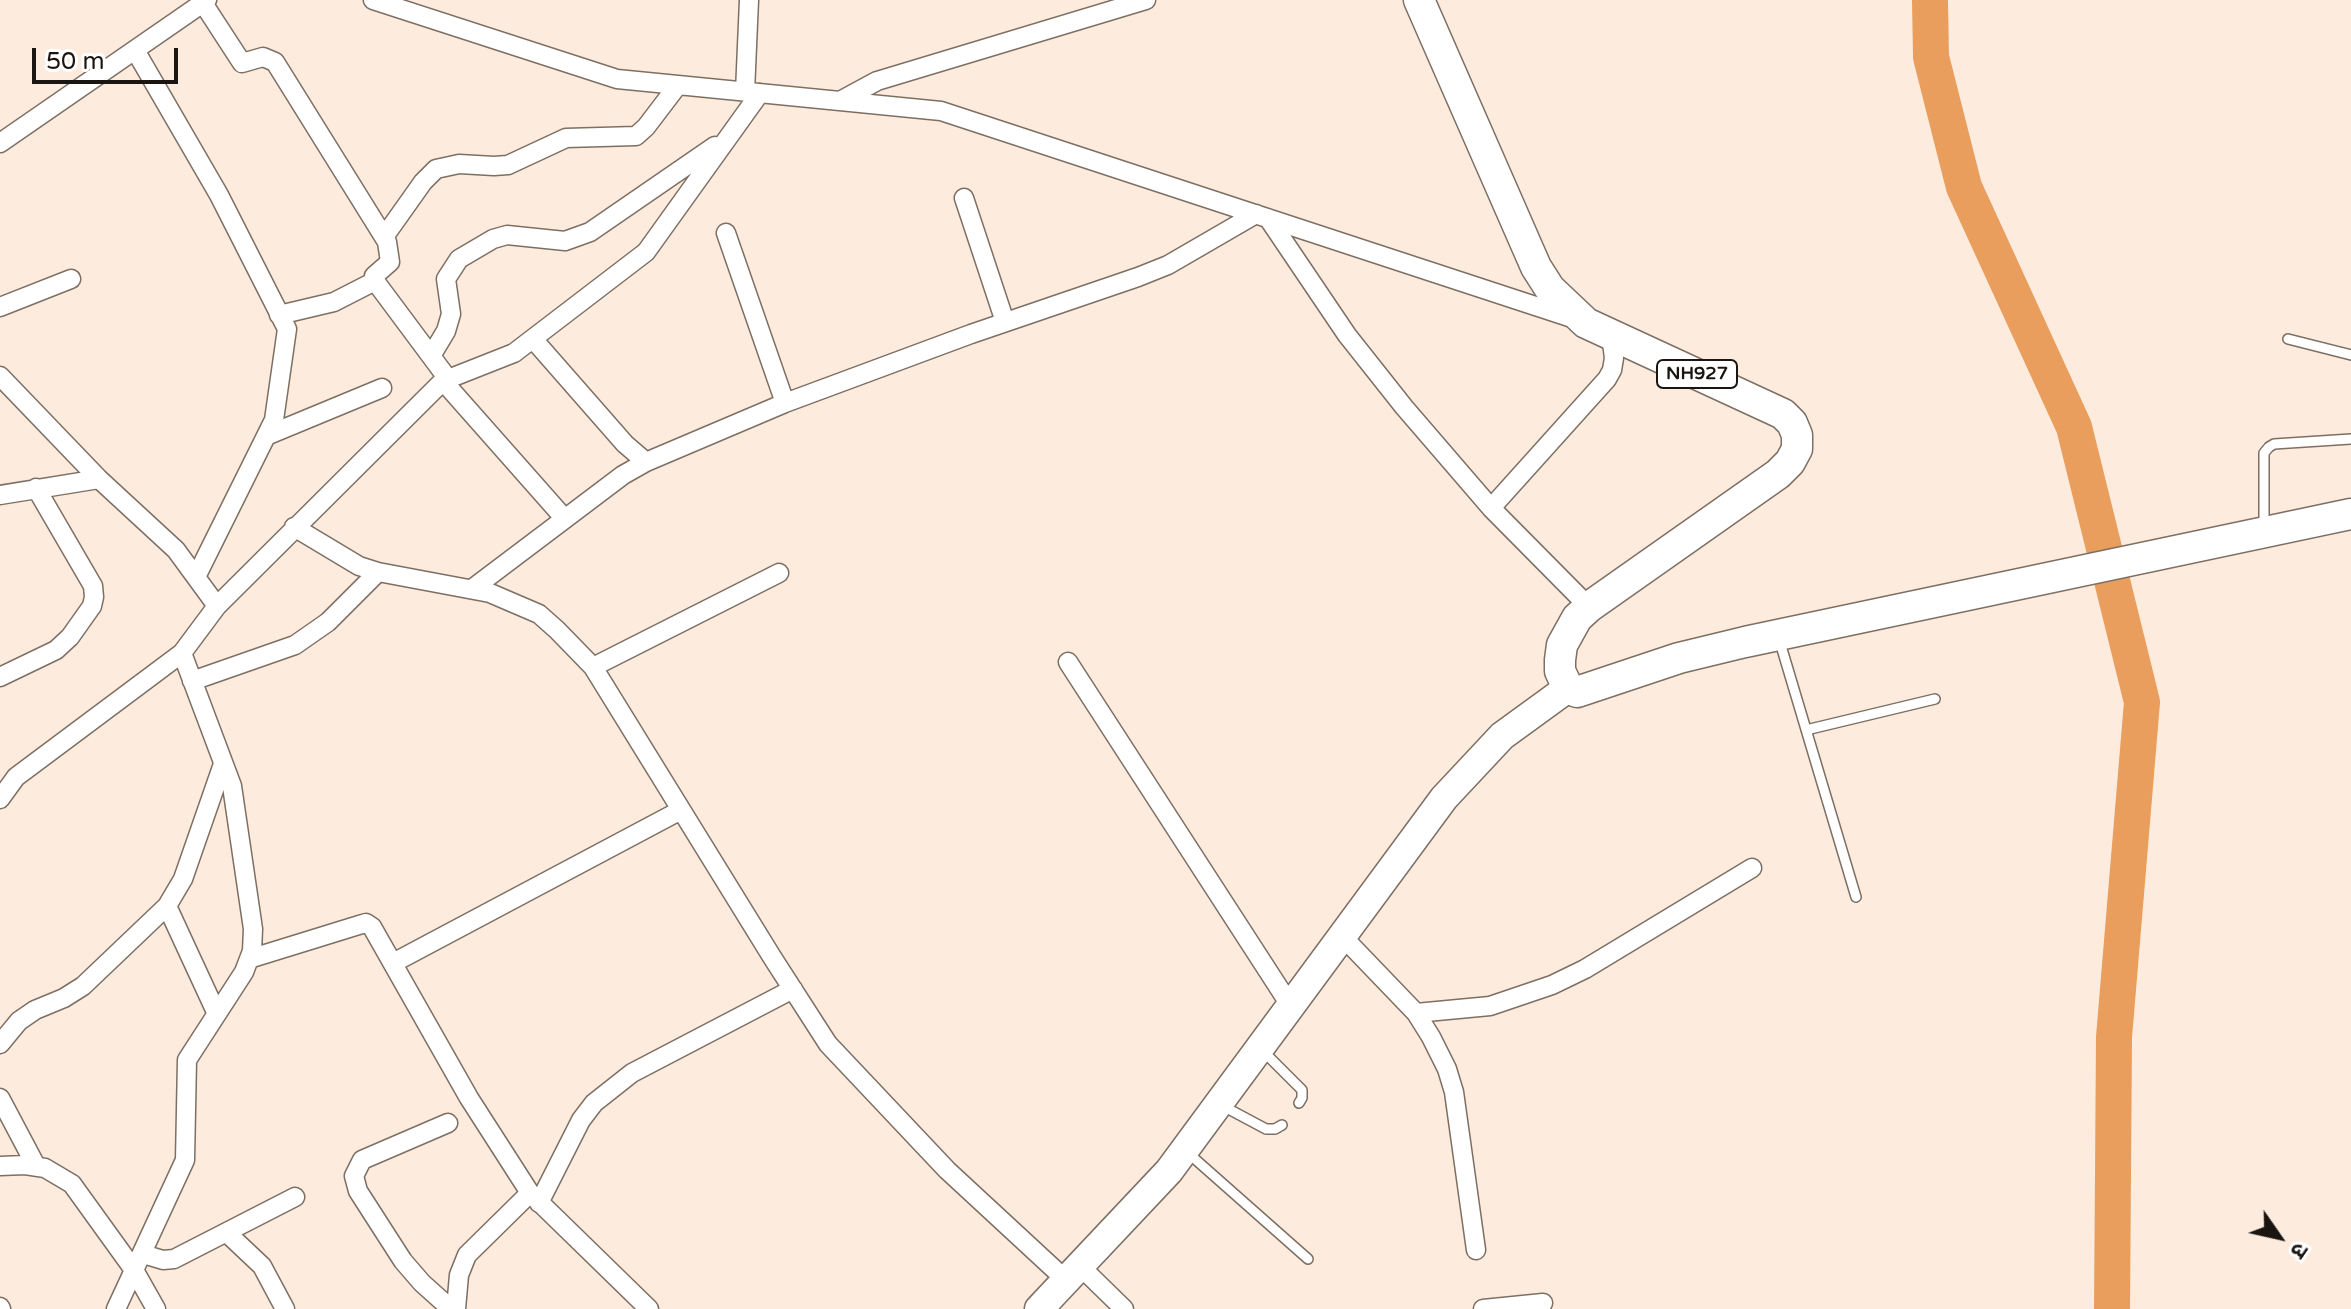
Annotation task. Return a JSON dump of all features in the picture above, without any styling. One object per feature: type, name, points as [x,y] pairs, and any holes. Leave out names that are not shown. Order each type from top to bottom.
[{"type":"highway","name":"NH927","points":[[1419,0],[1536,267],[1550,289],[1599,329],[1783,414],[1792,423],[1797,435],[1797,449],[1778,474],[1577,618],[1562,645],[1560,671],[1568,688]]},
{"type":"highway","points":[[1568,688],[1577,692],[1679,658],[1778,635],[2351,514]]},
{"type":"main road","points":[[1039,1309],[1169,1171],[1444,798],[1502,736],[1568,688]]},
{"type":"street","points":[[373,0],[617,79],[941,111],[1599,329],[1614,358],[1607,379],[1491,508]]},
{"type":"street","points":[[0,799],[8,780],[182,653],[217,606],[446,380],[514,353],[646,252],[728,138],[753,92],[749,0]]},
{"type":"street","points":[[840,101],[862,87],[888,77],[1146,0]]},
{"type":"street","points":[[0,143],[205,2],[242,63],[263,57],[275,62],[384,237],[390,262],[374,276],[375,281],[446,380],[565,519]]},
{"type":"street","points":[[135,50],[219,195],[287,329],[274,420],[196,577]]},
{"type":"street","points":[[384,237],[423,182],[436,169],[459,164],[508,165],[566,138],[636,136],[678,85]]},
{"type":"street","points":[[431,356],[451,314],[446,279],[459,259],[493,239],[507,235],[565,241],[590,232],[728,138]]},
{"type":"street","points":[[964,198],[1005,322]]},
{"type":"street","points":[[472,589],[623,475],[646,462],[785,403],[1138,277],[1168,265],[1262,216]]},
{"type":"street","points":[[1262,216],[1347,335],[1404,407],[1491,508],[1589,607]]},
{"type":"street","points":[[726,233],[785,403]]},
{"type":"street","points":[[0,307],[71,279]]},
{"type":"street","points":[[279,315],[334,302],[375,281]]},
{"type":"street","points":[[533,339],[625,444],[646,462]]},
{"type":"street","points":[[0,376],[99,479],[176,550],[217,606]]},
{"type":"street","points":[[266,436],[382,388]]},
{"type":"street","points":[[0,495],[99,479]]},
{"type":"street","points":[[0,677],[56,650],[70,637],[92,606],[94,597],[93,586],[36,488]]},
{"type":"street","points":[[294,527],[340,557],[378,572],[472,589],[517,602],[539,614],[593,667],[828,1044],[947,1170],[1074,1274],[1124,1309]]},
{"type":"street","points":[[192,681],[295,645],[328,622],[378,572]]},
{"type":"street","points":[[593,667],[779,573]]},
{"type":"street","points":[[116,1309],[185,1160],[187,1060],[244,972],[252,951],[253,929],[232,786],[182,653]]},
{"type":"street","points":[[1068,662],[1290,1005]]},
{"type":"street","points":[[0,1044],[19,1021],[83,986],[167,906],[183,879],[223,764]]},
{"type":"street","points":[[393,963],[681,810]]},
{"type":"street","points":[[1416,1013],[1490,1006],[1552,985],[1585,969],[1752,868]]},
{"type":"street","points":[[167,906],[216,1012]]},
{"type":"street","points":[[249,959],[366,923],[372,927],[476,1109],[534,1198],[649,1309]]},
{"type":"street","points":[[1342,936],[1416,1013],[1437,1047],[1454,1092],[1476,1250]]},
{"type":"street","points":[[454,1309],[459,1275],[467,1255],[534,1198],[581,1120],[603,1096],[632,1073],[793,989]]},
{"type":"street","points":[[0,1098],[36,1166]]},
{"type":"street","points":[[448,1123],[362,1160],[354,1176],[358,1191],[403,1261],[422,1283],[454,1309]]},
{"type":"street","points":[[0,1166],[36,1166],[58,1174],[72,1184],[138,1262],[156,1309]]},
{"type":"street","points":[[138,1262],[174,1259],[295,1197]]},
{"type":"street","points":[[227,1233],[262,1266],[285,1309]]},
{"type":"street","points":[[1483,1309],[1543,1303]]},
{"type":"lane","points":[[2288,339],[2351,355]]},
{"type":"lane","points":[[2264,532],[2264,453],[2269,447],[2274,444],[2351,439]]},
{"type":"lane","points":[[1778,635],[1856,897]]},
{"type":"lane","points":[[1806,730],[1935,699]]},
{"type":"lane","points":[[1260,1048],[1302,1090],[1299,1103]]},
{"type":"lane","points":[[1219,1104],[1266,1129],[1282,1125]]},
{"type":"lane","points":[[1185,1150],[1308,1259]]},
{"type":"waterway","points":[[1930,0],[1931,57],[1964,187],[2074,427],[2142,702],[2114,1037],[2112,1309]]}]
